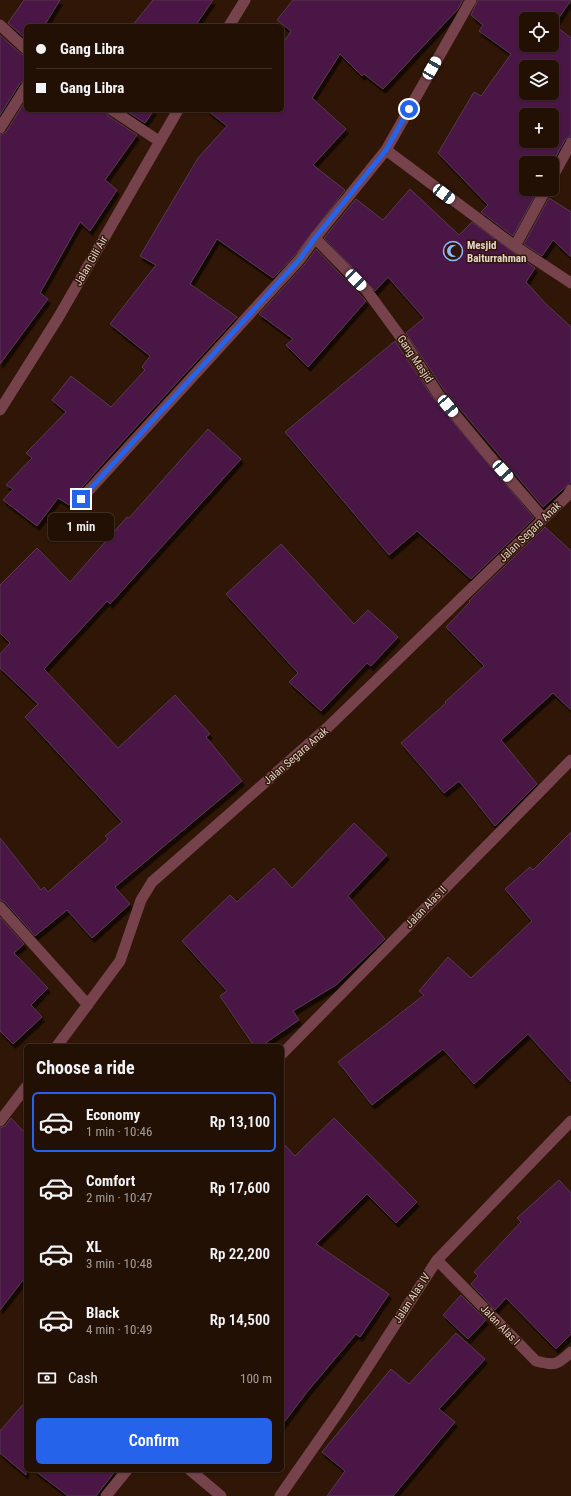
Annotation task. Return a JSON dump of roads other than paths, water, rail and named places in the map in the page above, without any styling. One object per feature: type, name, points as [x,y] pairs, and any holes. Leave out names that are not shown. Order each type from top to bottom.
[{"type":"street","points":[[230,24],[245,0]]},
{"type":"street","points":[[81,499],[300,259],[315,238],[386,150],[471,0]]},
{"type":"street","points":[[0,25],[24,47]]},
{"type":"street","points":[[0,128],[24,90]]},
{"type":"street","points":[[115,112],[159,142]]},
{"type":"street","name":"Jalan Gili Air","points":[[0,410],[58,318],[177,112]]},
{"type":"street","points":[[559,165],[571,143]]},
{"type":"street","points":[[386,150],[515,246],[571,283]]},
{"type":"street","points":[[515,246],[542,196]]},
{"type":"street","name":"Gang Masjid","points":[[315,238],[367,291],[405,343],[438,394],[486,452],[544,518]]},
{"type":"street","name":"Jalan Segara Anak","points":[[59,1044],[120,961],[141,900],[152,882],[327,728],[544,518],[570,495]]},
{"type":"street","name":"Jalan Alas II","points":[[284,1052],[571,760]]},
{"type":"street","points":[[0,907],[88,1005]]},
{"type":"street","points":[[0,1121],[24,1090]]},
{"type":"street","name":"Jalan Alas IV","points":[[280,1496],[346,1400],[437,1260],[571,1121]]},
{"type":"street","name":"Jalan Alas I","points":[[437,1260],[536,1361],[552,1365],[561,1361],[571,1352]]},
{"type":"street","points":[[106,1496],[125,1472]]},
{"type":"street","points":[[192,1472],[221,1496]]},
{"type":"place","name":"Mesjid Baiturrahman","points":[[453,251]]}]
